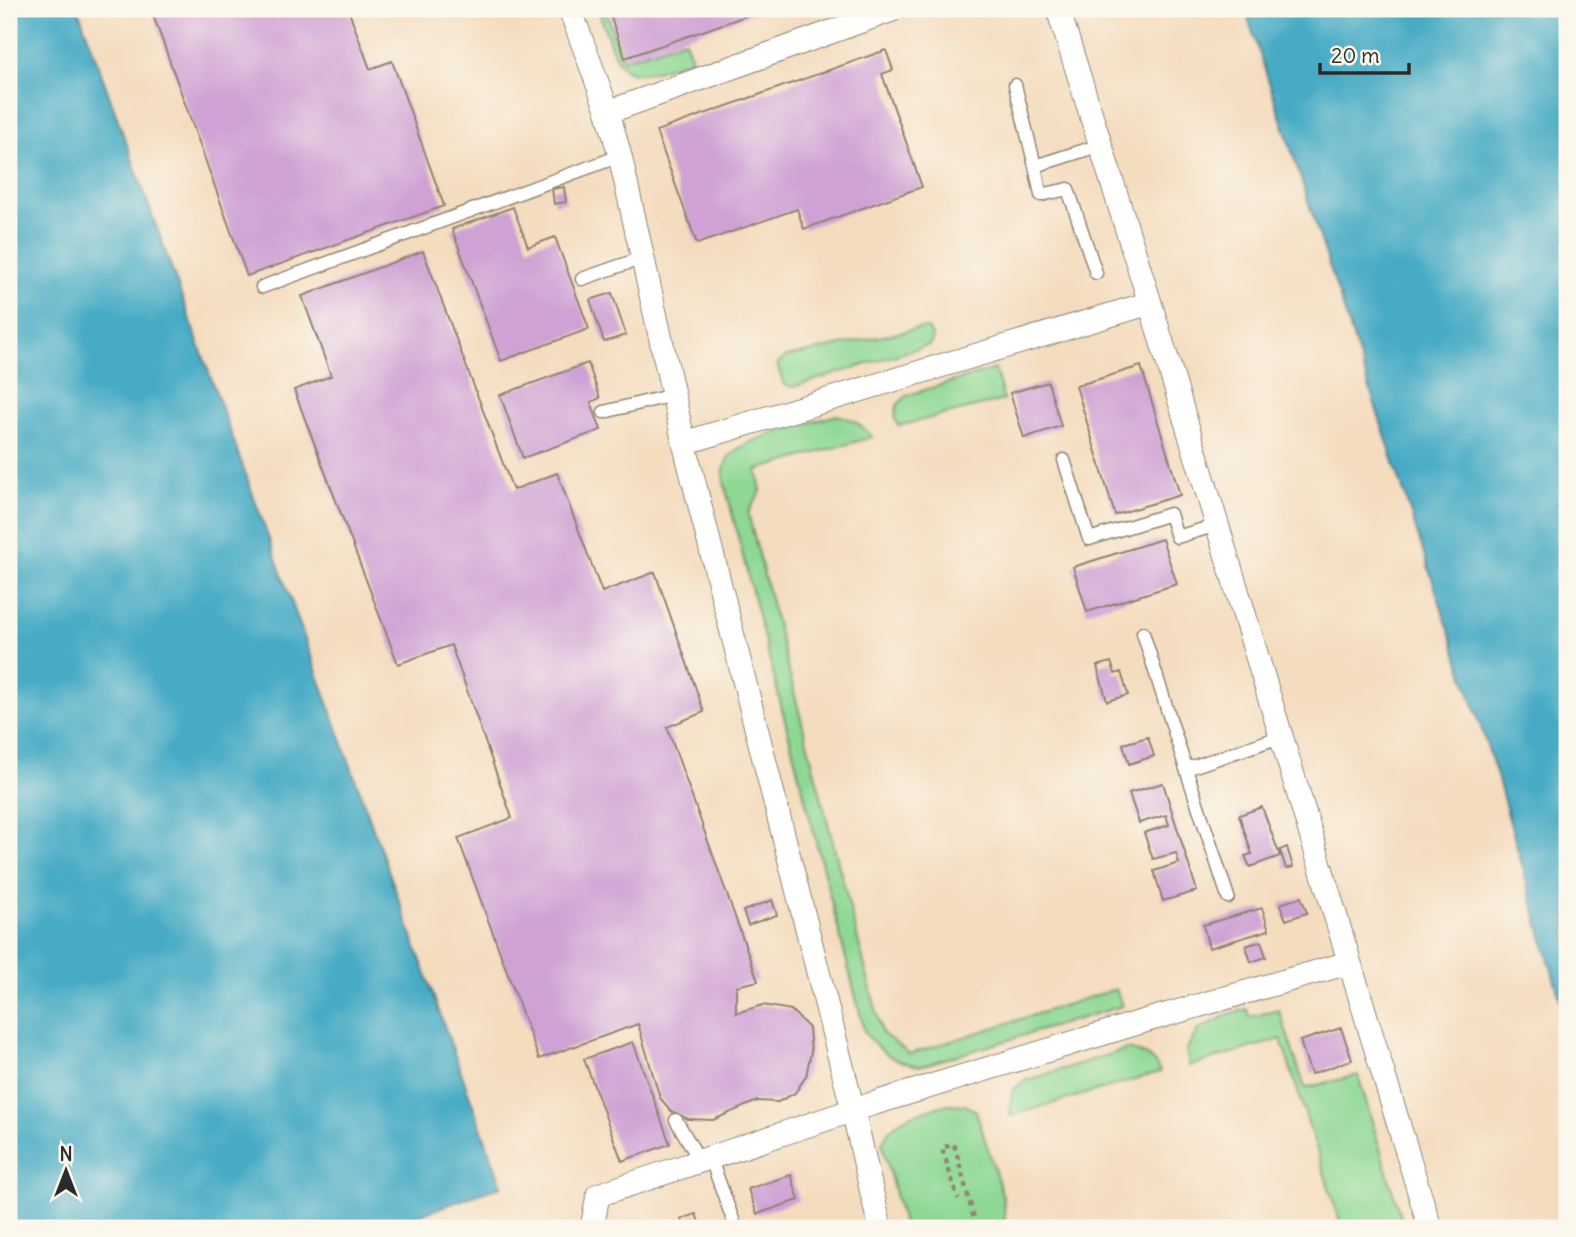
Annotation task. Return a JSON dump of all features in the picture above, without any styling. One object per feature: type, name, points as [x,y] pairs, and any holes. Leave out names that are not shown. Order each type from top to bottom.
[{"type":"street","points":[[570,9],[608,112],[620,156],[684,443],[853,1110],[880,1228]]},
{"type":"street","points":[[608,112],[895,9]]},
{"type":"street","points":[[1058,9],[1150,303],[1430,1228]]},
{"type":"street","points":[[684,443],[1150,303]]},
{"type":"street","points":[[592,1228],[598,1195],[853,1110],[1141,1022],[1348,963]]},
{"type":"lane","points":[[1015,85],[1041,195],[1068,189],[1096,273]]},
{"type":"lane","points":[[1035,166],[1101,145]]},
{"type":"lane","points":[[262,287],[620,156]]},
{"type":"lane","points":[[582,279],[642,258]]},
{"type":"lane","points":[[604,412],[673,395]]},
{"type":"lane","points":[[1064,460],[1089,539],[1170,514],[1177,537],[1217,525]]},
{"type":"lane","points":[[1143,633],[1228,897]]},
{"type":"lane","points":[[1186,769],[1280,737]]},
{"type":"lane","points":[[676,1120],[705,1159],[736,1228]]},
{"type":"path","points":[[951,1228],[975,1222],[954,1144],[942,1148],[958,1199]]},
{"type":"green space","points":[[598,9],[605,9],[623,60],[685,40],[692,59],[649,72],[636,73],[626,70],[612,50]]},
{"type":"green space","points":[[927,328],[932,335],[929,345],[793,387],[784,385],[777,364],[786,357]]},
{"type":"green space","points":[[995,369],[1004,400],[898,426],[895,418],[897,405],[908,395]]},
{"type":"green space","points":[[837,415],[857,423],[872,437],[757,470],[761,491],[748,513],[882,1033],[910,1054],[1116,989],[1122,1006],[921,1066],[889,1056],[865,1033],[724,482],[726,463],[738,449],[796,426]]},
{"type":"green space","points":[[1247,1009],[1250,1017],[1279,1010],[1305,1088],[1358,1075],[1404,1228],[1342,1228],[1281,1039],[1189,1066],[1186,1050],[1198,1030],[1229,1014]]},
{"type":"green space","points":[[1127,1049],[1147,1056],[1161,1072],[1010,1116],[1012,1091],[1024,1081]]},
{"type":"green space","points":[[948,1104],[965,1105],[976,1111],[1003,1197],[1005,1218],[1001,1228],[904,1228],[882,1144],[893,1127],[909,1116]]},
{"type":"water","points":[[9,9],[78,9],[502,1186],[382,1228],[9,1228]]},
{"type":"water","points":[[1245,9],[1567,9],[1567,1024],[1496,773]]},
{"type":"building","points":[[151,9],[348,9],[370,69],[392,61],[444,206],[247,276]]},
{"type":"building","points":[[608,9],[766,9],[625,58]]},
{"type":"building","points":[[886,50],[893,70],[882,74],[922,187],[804,229],[797,209],[697,244],[656,131]]},
{"type":"building","points":[[564,187],[566,202],[554,204],[552,189]]},
{"type":"building","points":[[513,207],[528,247],[555,237],[589,329],[501,361],[452,229]]},
{"type":"building","points":[[423,251],[513,490],[557,473],[602,592],[655,572],[704,712],[667,727],[758,981],[736,986],[736,1013],[763,1005],[791,1010],[809,1028],[811,1052],[806,1076],[795,1093],[778,1102],[757,1101],[713,1120],[688,1119],[671,1111],[660,1098],[638,1024],[539,1059],[458,838],[512,818],[451,645],[398,664],[294,390],[331,376],[302,296]]},
{"type":"building","points":[[612,293],[626,335],[604,342],[590,300]]},
{"type":"building","points":[[588,363],[600,398],[591,402],[601,430],[523,458],[500,395]]},
{"type":"building","points":[[1141,366],[1180,495],[1115,515],[1076,386]]},
{"type":"building","points":[[1048,382],[1061,426],[1024,438],[1010,393]]},
{"type":"building","points":[[1162,539],[1177,584],[1087,612],[1073,567]]},
{"type":"building","points":[[1111,662],[1115,674],[1121,672],[1128,695],[1107,701],[1097,666]]},
{"type":"building","points":[[1148,737],[1154,756],[1129,764],[1123,744]]},
{"type":"building","points":[[1163,783],[1197,891],[1163,901],[1154,871],[1179,863],[1176,853],[1153,859],[1144,833],[1169,825],[1166,815],[1139,823],[1129,793]]},
{"type":"building","points":[[1262,807],[1280,856],[1250,867],[1245,856],[1252,854],[1239,815]]},
{"type":"building","points":[[1287,847],[1293,867],[1286,869],[1280,850]]},
{"type":"building","points":[[1301,897],[1307,913],[1286,920],[1280,904]]},
{"type":"building","points":[[772,900],[777,915],[748,925],[743,911]]},
{"type":"building","points":[[1262,908],[1269,930],[1209,948],[1203,925]]},
{"type":"building","points":[[1261,941],[1266,957],[1251,962],[1246,946]]},
{"type":"building","points":[[1341,1028],[1352,1060],[1311,1074],[1300,1041]]},
{"type":"building","points":[[633,1042],[670,1144],[622,1161],[584,1059]]},
{"type":"building","points":[[791,1175],[799,1200],[757,1214],[748,1189]]},
{"type":"building","points":[[696,1214],[701,1228],[684,1228],[681,1219]]}]
